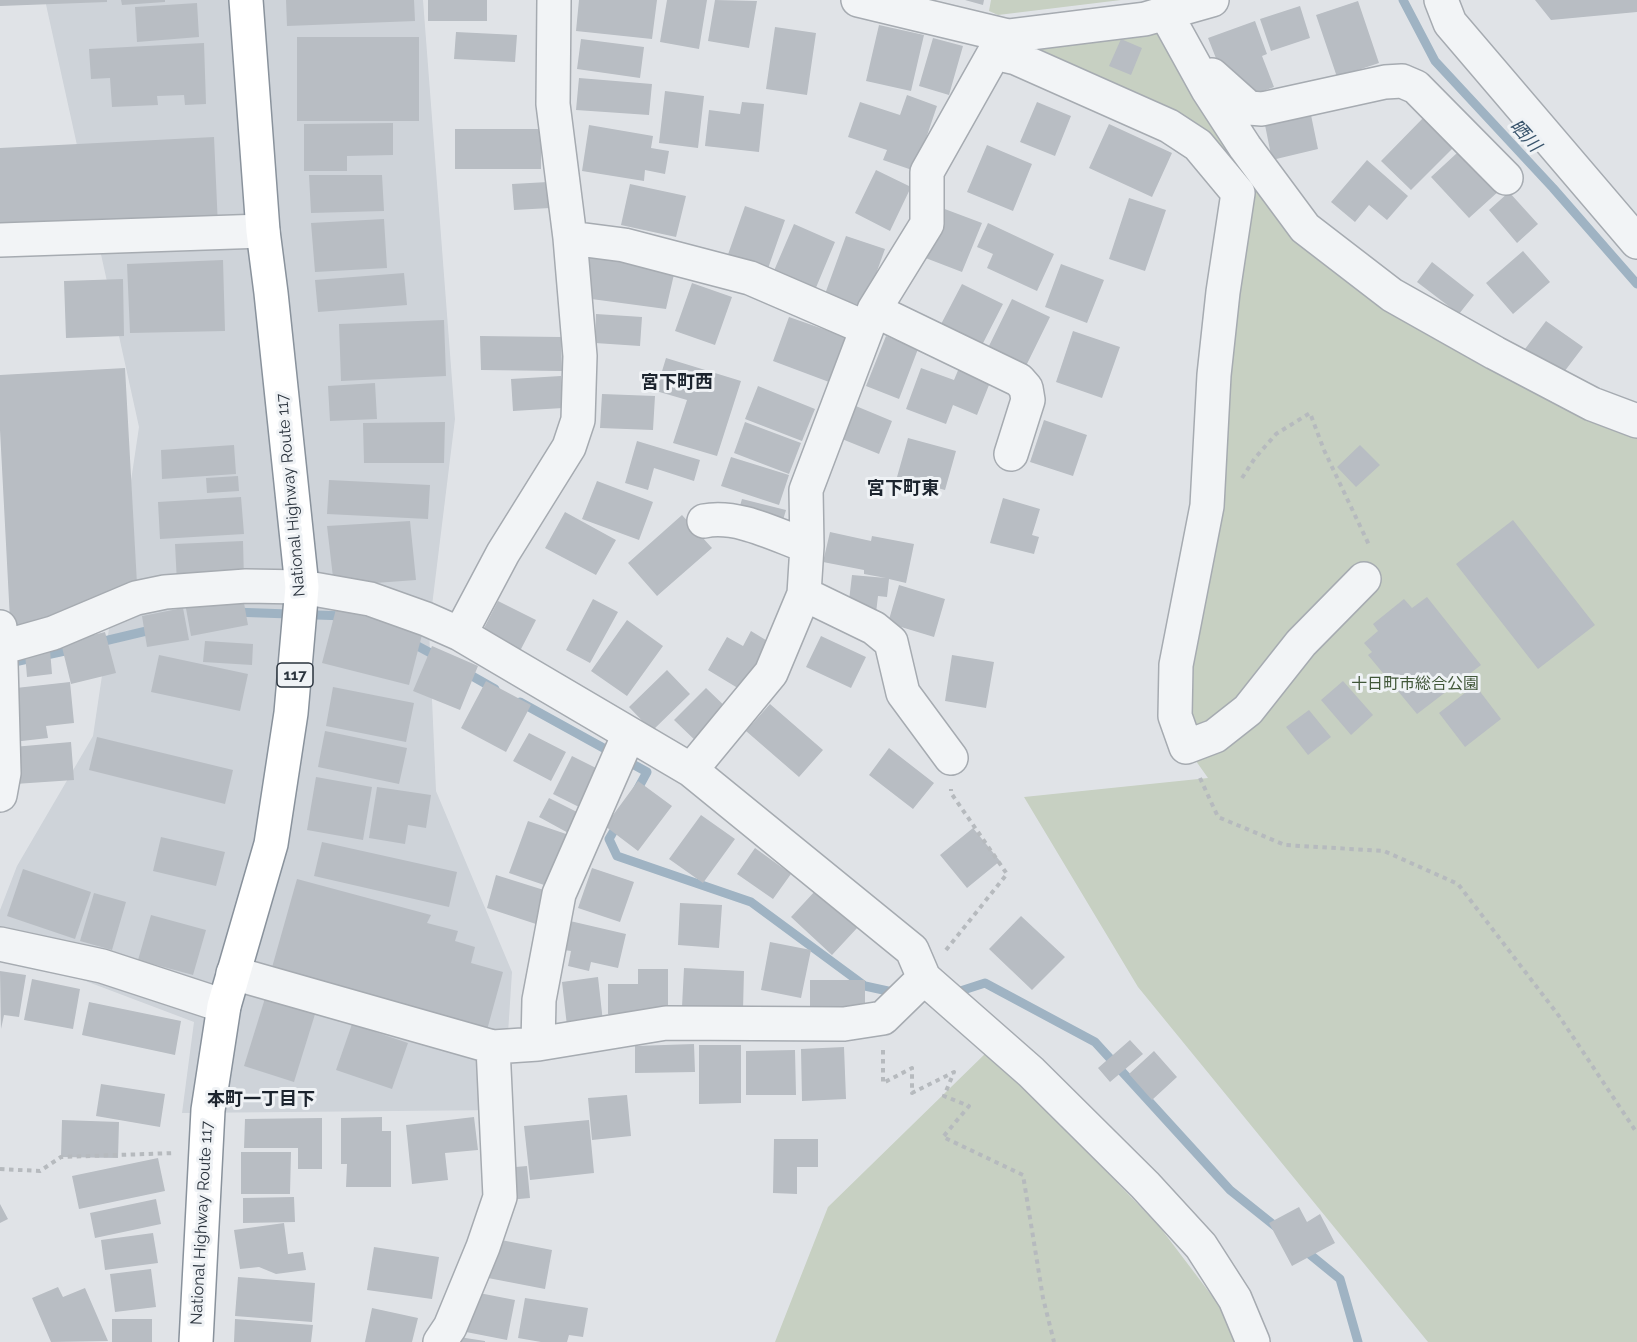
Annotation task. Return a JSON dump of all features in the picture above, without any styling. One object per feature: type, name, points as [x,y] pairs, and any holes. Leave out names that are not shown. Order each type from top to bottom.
[{"type":"highway","name":"National Highway Route 117","points":[[196,1342],[208,1110],[224,1005],[271,844],[292,703],[302,587],[263,231],[246,0]]},
{"type":"street","points":[[460,634],[503,553],[569,447],[578,420],[580,356],[570,238],[553,104],[554,0]]},
{"type":"street","points":[[858,0],[1001,45],[1016,58],[1169,126],[1198,145],[1238,194],[1221,304],[1214,375],[1209,489],[1197,566],[1176,665],[1175,717],[1186,747],[1215,736],[1248,710],[1301,644],[1364,579]]},
{"type":"street","points":[[691,770],[771,674],[804,594],[807,546],[806,490],[870,319],[927,224],[927,172],[1001,45],[1150,11],[1210,0]]},
{"type":"street","points":[[1441,0],[1450,23],[1637,242]]},
{"type":"street","points":[[1150,11],[1187,53],[1249,108],[1262,109],[1385,82],[1402,81],[1416,87],[1506,178]]},
{"type":"street","points":[[1187,53],[1245,147],[1305,228],[1392,295],[1592,404],[1637,421]]},
{"type":"street","points":[[0,240],[263,231]]},
{"type":"street","points":[[570,238],[624,245],[750,278],[870,319],[1019,380],[1026,388],[1028,400],[1011,454]]},
{"type":"street","points":[[704,521],[732,520],[807,546]]},
{"type":"street","points":[[0,795],[4,773],[0,640],[53,633],[136,598],[165,592],[246,586],[302,587],[370,599],[426,619],[460,634],[691,770],[912,950],[924,978],[1031,1072],[1145,1185],[1193,1238],[1235,1299],[1253,1342]]},
{"type":"street","points":[[804,594],[874,628],[891,642],[903,693],[951,758]]},
{"type":"street","points":[[538,1044],[539,1000],[559,894],[629,734]]},
{"type":"street","points":[[0,944],[102,966],[224,1005]]},
{"type":"street","points":[[233,973],[493,1047],[538,1044],[666,1023],[844,1024],[883,1018],[924,978]]},
{"type":"street","points":[[440,1342],[450,1327],[483,1247],[500,1197],[493,1047]]},
{"type":"path","points":[[1209,489],[1236,488],[1255,458],[1276,434],[1310,414],[1324,450],[1375,556],[1355,569],[1364,579]]},
{"type":"path","points":[[1186,747],[1218,817],[1285,845],[1384,851],[1458,884],[1559,1016],[1637,1132]]},
{"type":"path","points":[[924,978],[1007,874],[951,793],[951,758]]},
{"type":"path","points":[[883,1018],[883,1083],[912,1068],[912,1093],[954,1072],[944,1096],[969,1106],[943,1137],[1023,1175],[1043,1298],[1054,1342]]},
{"type":"path","points":[[0,1169],[40,1171],[61,1156],[206,1152]]},
{"type":"shaded area","points":[[45,0],[423,0],[455,419],[429,630],[436,791],[512,972],[503,1110],[182,1113],[194,1022],[67,974],[0,960],[0,910],[17,866],[93,736],[139,427]]},
{"type":"green space","points":[[991,0],[1121,0],[998,15],[989,11]]},
{"type":"green space","name":"十日町市総合公園","points":[[1145,19],[1208,90],[1305,228],[1637,421],[1637,1342],[1428,1342],[1138,987],[1024,797],[1208,778],[1186,747],[1238,194],[1008,36]]},
{"type":"green space","points":[[989,1050],[1159,1226],[1247,1342],[775,1342],[828,1207]]},
{"type":"building","points":[[0,0],[107,0],[107,2],[0,6]]},
{"type":"building","points":[[121,0],[165,0],[165,2],[122,5]]},
{"type":"building","points":[[286,0],[414,0],[415,21],[287,26]]},
{"type":"building","points":[[428,0],[487,0],[487,21],[428,21]]},
{"type":"building","points":[[579,0],[657,0],[652,39],[576,31]]},
{"type":"building","points":[[667,0],[707,0],[699,49],[660,42]]},
{"type":"building","points":[[715,0],[757,1],[749,48],[708,41]]},
{"type":"building","points":[[965,0],[984,0],[983,5]]},
{"type":"building","points":[[1535,0],[1637,0],[1637,12],[1551,20]]},
{"type":"building","points":[[1358,1],[1379,63],[1337,77],[1316,15]]},
{"type":"building","points":[[197,3],[199,37],[137,42],[135,7]]},
{"type":"building","points":[[1300,6],[1310,38],[1271,51],[1260,19]]},
{"type":"building","points":[[1255,21],[1267,54],[1262,56],[1274,87],[1247,97],[1221,71],[1208,38]]},
{"type":"building","points":[[879,25],[924,35],[911,91],[866,81]]},
{"type":"building","points":[[775,27],[816,33],[807,95],[766,89]]},
{"type":"building","points":[[456,32],[517,35],[515,62],[454,59]]},
{"type":"building","points":[[297,37],[419,37],[419,121],[297,121]]},
{"type":"building","points":[[933,38],[963,46],[949,95],[919,86]]},
{"type":"building","points":[[581,39],[644,47],[640,78],[577,69]]},
{"type":"building","points":[[1121,39],[1142,48],[1131,75],[1109,66]]},
{"type":"building","points":[[204,43],[206,104],[185,105],[184,95],[157,96],[158,105],[112,107],[110,78],[91,79],[89,49]]},
{"type":"building","points":[[579,78],[652,84],[649,115],[576,110]]},
{"type":"building","points":[[665,91],[704,96],[698,148],[659,143]]},
{"type":"building","points":[[907,95],[937,106],[915,171],[883,160],[887,150],[848,137],[860,102],[900,115]]},
{"type":"building","points":[[742,102],[764,104],[759,152],[705,146],[709,110],[740,114]]},
{"type":"building","points":[[1037,102],[1071,116],[1055,156],[1020,142]]},
{"type":"building","points":[[1311,115],[1318,149],[1272,160],[1265,125]]},
{"type":"building","points":[[1425,116],[1455,146],[1411,190],[1381,161]]},
{"type":"building","points":[[393,123],[393,155],[347,156],[347,171],[304,171],[304,124]]},
{"type":"building","points":[[1109,124],[1172,153],[1152,197],[1089,168]]},
{"type":"building","points":[[589,125],[653,136],[651,148],[669,151],[665,174],[645,170],[644,181],[582,171]]},
{"type":"building","points":[[455,129],[541,129],[541,169],[455,169]]},
{"type":"building","points":[[214,137],[218,227],[0,239],[0,148]]},
{"type":"building","points":[[987,145],[1032,164],[1013,211],[967,192]]},
{"type":"building","points":[[1457,153],[1462,158],[1467,154],[1500,190],[1469,218],[1431,177]]},
{"type":"building","points":[[1367,160],[1408,196],[1387,220],[1369,205],[1355,222],[1331,202]]},
{"type":"building","points":[[876,170],[911,187],[890,231],[855,213]]},
{"type":"building","points":[[309,175],[382,175],[384,211],[311,213]]},
{"type":"building","points":[[548,182],[550,208],[514,210],[512,184]]},
{"type":"building","points":[[630,184],[686,196],[676,237],[621,225]]},
{"type":"building","points":[[1509,192],[1538,224],[1517,243],[1489,210]]},
{"type":"building","points":[[1129,198],[1166,210],[1145,271],[1109,259]]},
{"type":"building","points":[[745,206],[785,220],[765,277],[725,263]]},
{"type":"building","points":[[942,208],[982,223],[962,272],[923,257]]},
{"type":"building","points":[[384,219],[387,268],[315,272],[311,223]]},
{"type":"building","points":[[988,223],[1054,254],[1037,291],[987,268],[993,254],[977,247]]},
{"type":"building","points":[[794,224],[835,242],[815,290],[773,273]]},
{"type":"building","points":[[846,236],[885,249],[864,307],[825,294]]},
{"type":"building","points":[[1523,251],[1550,282],[1513,314],[1486,283]]},
{"type":"building","points":[[587,254],[675,270],[666,309],[584,298]]},
{"type":"building","points":[[223,260],[225,331],[130,333],[127,264]]},
{"type":"building","points":[[1432,262],[1474,295],[1459,314],[1417,282]]},
{"type":"building","points":[[1061,264],[1104,280],[1087,323],[1045,307]]},
{"type":"building","points":[[404,273],[407,305],[318,312],[315,280]]},
{"type":"building","points":[[123,279],[124,336],[66,338],[64,281]]},
{"type":"building","points":[[692,283],[732,297],[715,345],[675,331]]},
{"type":"building","points":[[962,284],[1003,304],[980,349],[939,328]]},
{"type":"building","points":[[1012,299],[1050,317],[1025,368],[987,350]]},
{"type":"building","points":[[596,314],[642,317],[640,346],[595,343]]},
{"type":"building","points":[[789,317],[846,337],[829,382],[773,361]]},
{"type":"building","points":[[444,320],[446,376],[341,381],[339,324]]},
{"type":"building","points":[[1546,321],[1583,347],[1561,376],[1525,349]]},
{"type":"building","points":[[1073,331],[1120,347],[1102,398],[1056,382]]},
{"type":"building","points":[[480,336],[561,337],[562,371],[481,370]]},
{"type":"building","points":[[886,336],[918,349],[899,399],[866,386]]},
{"type":"building","points":[[666,358],[741,381],[717,456],[673,443],[687,400],[656,391]]},
{"type":"building","points":[[125,368],[137,584],[11,639],[0,430],[0,375]]},
{"type":"building","points":[[921,368],[954,380],[959,368],[991,380],[977,415],[953,405],[946,424],[906,409]]},
{"type":"building","points":[[561,376],[563,408],[513,411],[511,379]]},
{"type":"building","points":[[375,383],[377,419],[330,421],[328,386]]},
{"type":"building","points":[[758,386],[815,409],[802,441],[745,419]]},
{"type":"building","points":[[602,394],[655,396],[653,430],[600,428]]},
{"type":"building","points":[[851,404],[892,421],[879,454],[837,437]]},
{"type":"building","points":[[1044,420],[1087,435],[1073,476],[1030,462]]},
{"type":"building","points":[[445,422],[444,463],[364,463],[363,423]]},
{"type":"building","points":[[745,422],[801,443],[789,474],[734,453]]},
{"type":"building","points":[[908,438],[956,451],[945,490],[897,477]]},
{"type":"building","points":[[637,441],[700,460],[694,481],[654,468],[648,490],[625,483]]},
{"type":"building","points":[[234,445],[236,474],[162,479],[161,450]]},
{"type":"building","points":[[1360,445],[1380,465],[1356,487],[1337,467]]},
{"type":"building","points":[[731,457],[789,475],[779,505],[721,486]]},
{"type":"building","points":[[238,476],[239,491],[207,493],[206,478]]},
{"type":"building","points":[[329,480],[430,485],[428,519],[327,514]]},
{"type":"building","points":[[597,481],[653,502],[639,540],[582,519]]},
{"type":"building","points":[[241,497],[244,534],[160,539],[158,502]]},
{"type":"building","points":[[1003,498],[1040,509],[1032,535],[1039,537],[1034,554],[990,543]]},
{"type":"building","points":[[742,499],[786,510],[781,527],[737,516]]},
{"type":"building","points":[[565,512],[616,540],[596,575],[545,548]]},
{"type":"building","points":[[682,515],[712,548],[657,596],[628,563]]},
{"type":"building","points":[[1513,520],[1595,625],[1538,669],[1456,564]]},
{"type":"building","points":[[410,521],[416,580],[334,586],[327,526]]},
{"type":"building","points":[[830,532],[871,541],[872,536],[914,544],[906,583],[889,579],[887,597],[878,596],[876,613],[848,609],[852,575],[886,578],[864,574],[864,570],[823,562]]},
{"type":"building","points":[[243,541],[244,580],[177,583],[175,544]]},
{"type":"building","points":[[899,585],[945,599],[934,637],[888,623]]},
{"type":"building","points":[[242,592],[248,625],[191,636],[185,603]]},
{"type":"building","points":[[1427,597],[1481,665],[1417,714],[1368,655],[1372,652],[1364,643],[1378,631],[1373,624],[1404,599],[1412,608]]},
{"type":"building","points":[[593,599],[618,612],[590,663],[566,650]]},
{"type":"building","points":[[498,601],[536,620],[520,651],[482,632]]},
{"type":"building","points":[[183,608],[189,640],[147,647],[142,616]]},
{"type":"building","points":[[336,609],[423,631],[409,685],[322,663]]},
{"type":"building","points":[[627,620],[663,646],[627,696],[591,671]]},
{"type":"building","points":[[751,631],[769,642],[741,690],[708,670],[727,637],[743,646]]},
{"type":"building","points":[[105,632],[116,673],[71,684],[61,643]]},
{"type":"building","points":[[821,636],[866,657],[851,688],[806,667]]},
{"type":"building","points":[[205,641],[253,644],[252,665],[203,662]]},
{"type":"building","points":[[432,646],[478,666],[460,710],[413,691]]},
{"type":"building","points":[[50,650],[52,674],[27,677],[25,653]]},
{"type":"building","points":[[159,655],[248,674],[240,711],[151,692]]},
{"type":"building","points":[[952,655],[994,662],[986,708],[945,701]]},
{"type":"building","points":[[667,670],[690,694],[652,731],[629,707]]},
{"type":"building","points":[[486,681],[531,705],[506,752],[461,728]]},
{"type":"building","points":[[1343,681],[1373,715],[1351,735],[1321,700]]},
{"type":"building","points":[[70,682],[74,723],[46,726],[48,738],[13,742],[7,689]]},
{"type":"building","points":[[1475,685],[1501,719],[1465,747],[1439,713]]},
{"type":"building","points":[[333,687],[414,703],[406,742],[326,726]]},
{"type":"building","points":[[706,688],[731,712],[699,744],[674,720]]},
{"type":"building","points":[[770,704],[823,750],[799,777],[746,731]]},
{"type":"building","points":[[1309,710],[1331,737],[1308,755],[1286,727]]},
{"type":"building","points":[[325,731],[407,748],[399,784],[318,767]]},
{"type":"building","points":[[529,733],[566,752],[551,781],[513,761]]},
{"type":"building","points":[[97,737],[233,770],[225,804],[89,770]]},
{"type":"building","points":[[71,742],[74,780],[15,784],[13,747]]},
{"type":"building","points":[[889,748],[934,783],[913,809],[869,775]]},
{"type":"building","points":[[572,756],[606,773],[587,811],[553,794]]},
{"type":"building","points":[[316,777],[372,787],[363,840],[307,830]]},
{"type":"building","points":[[638,781],[672,806],[638,851],[605,826]]},
{"type":"building","points":[[377,787],[431,795],[426,828],[408,825],[405,844],[369,838]]},
{"type":"building","points":[[549,798],[583,815],[572,835],[539,817]]},
{"type":"building","points":[[701,815],[735,839],[703,883],[669,859]]},
{"type":"building","points":[[528,821],[569,835],[550,887],[509,873]]},
{"type":"building","points":[[973,828],[1000,861],[967,888],[940,855]]},
{"type":"building","points":[[161,837],[225,852],[216,886],[153,871]]},
{"type":"building","points":[[322,842],[457,872],[449,907],[314,876]]},
{"type":"building","points":[[755,848],[791,874],[773,899],[737,874]]},
{"type":"building","points":[[592,868],[634,882],[620,922],[578,908]]},
{"type":"building","points":[[23,869],[91,892],[75,939],[7,916]]},
{"type":"building","points":[[496,875],[547,891],[536,924],[487,908]]},
{"type":"building","points":[[297,879],[431,915],[427,923],[458,931],[455,941],[475,947],[471,963],[503,972],[487,1030],[271,971]]},
{"type":"building","points":[[816,890],[858,927],[832,955],[791,917]]},
{"type":"building","points":[[94,893],[126,902],[112,950],[80,941]]},
{"type":"building","points":[[680,903],[722,905],[719,948],[678,945]]},
{"type":"building","points":[[151,915],[206,930],[193,975],[138,960]]},
{"type":"building","points":[[1021,916],[1065,957],[1032,990],[989,949]]},
{"type":"building","points":[[570,921],[626,934],[618,968],[591,962],[589,971],[568,966],[571,951],[564,950]]},
{"type":"building","points":[[770,942],[811,950],[801,998],[761,990]]},
{"type":"building","points":[[684,968],[744,971],[743,1010],[682,1007]]},
{"type":"building","points":[[638,969],[668,969],[668,1014],[608,1014],[608,984],[638,984]]},
{"type":"building","points":[[0,971],[26,975],[19,1017],[4,1015],[1,1029]]},
{"type":"building","points":[[598,977],[603,1022],[567,1026],[562,982]]},
{"type":"building","points":[[32,979],[80,989],[73,1029],[24,1020]]},
{"type":"building","points":[[810,980],[865,980],[865,1015],[810,1015]]},
{"type":"building","points":[[266,995],[316,1011],[294,1082],[244,1066]]},
{"type":"building","points":[[89,1002],[181,1021],[175,1055],[82,1035]]},
{"type":"building","points":[[352,1024],[408,1043],[392,1089],[336,1070]]},
{"type":"building","points":[[1130,1040],[1143,1054],[1110,1082],[1098,1068]]},
{"type":"building","points":[[694,1044],[695,1072],[635,1073],[635,1046]]},
{"type":"building","points":[[699,1045],[741,1045],[741,1103],[699,1104]]},
{"type":"building","points":[[844,1047],[846,1099],[802,1101],[801,1049]]},
{"type":"building","points":[[795,1050],[796,1095],[746,1095],[746,1051]]},
{"type":"building","points":[[1154,1051],[1177,1077],[1152,1100],[1129,1074]]},
{"type":"building","points":[[101,1084],[165,1094],[160,1127],[96,1116]]},
{"type":"building","points":[[627,1095],[631,1136],[592,1140],[588,1098]]},
{"type":"building","points":[[382,1117],[382,1131],[391,1131],[391,1187],[346,1187],[347,1164],[341,1164],[341,1118]]},
{"type":"building","points":[[474,1117],[478,1150],[445,1153],[448,1180],[412,1184],[406,1125]]},
{"type":"building","points":[[322,1118],[322,1169],[298,1169],[298,1148],[244,1148],[245,1119]]},
{"type":"building","points":[[62,1120],[119,1122],[118,1158],[61,1157]]},
{"type":"building","points":[[589,1120],[594,1173],[530,1180],[524,1126]]},
{"type":"building","points":[[774,1139],[818,1139],[818,1167],[797,1167],[797,1194],[773,1193]]},
{"type":"building","points":[[241,1152],[291,1152],[290,1194],[241,1194]]},
{"type":"building","points":[[158,1158],[165,1191],[79,1209],[72,1176]]},
{"type":"building","points":[[527,1166],[530,1198],[508,1200],[504,1168]]},
{"type":"building","points":[[294,1197],[295,1222],[243,1223],[243,1198]]},
{"type":"building","points":[[156,1199],[161,1224],[95,1238],[90,1213]]},
{"type":"building","points":[[0,1204],[8,1219],[0,1223]]},
{"type":"building","points":[[1299,1207],[1307,1222],[1320,1214],[1335,1243],[1292,1266],[1269,1223]]},
{"type":"building","points":[[284,1223],[288,1254],[303,1252],[306,1270],[276,1274],[259,1267],[240,1269],[234,1230]]},
{"type":"building","points":[[153,1233],[158,1263],[105,1270],[101,1240]]},
{"type":"building","points":[[496,1239],[552,1250],[545,1289],[488,1278]]},
{"type":"building","points":[[374,1247],[439,1257],[432,1299],[367,1290]]},
{"type":"building","points":[[151,1269],[156,1307],[115,1312],[110,1274]]},
{"type":"building","points":[[238,1277],[315,1283],[312,1322],[235,1316]]},
{"type":"building","points":[[58,1287],[63,1297],[85,1288],[108,1341],[51,1342],[32,1298]]},
{"type":"building","points":[[474,1292],[515,1300],[507,1340],[466,1332]]},
{"type":"building","points":[[525,1298],[588,1308],[583,1337],[569,1335],[567,1342],[541,1342],[518,1338]]},
{"type":"building","points":[[372,1308],[418,1318],[412,1342],[365,1342]]},
{"type":"building","points":[[112,1319],[152,1319],[152,1342],[112,1342]]},
{"type":"building","points":[[235,1319],[313,1325],[311,1342],[234,1342]]},
{"type":"building","points":[[459,1337],[485,1341],[485,1342],[458,1342]]},
{"type":"waterway","name":"晒川","points":[[1403,0],[1435,61],[1553,188],[1637,284]]},
{"type":"waterway","points":[[233,612],[345,616]]},
{"type":"waterway","points":[[96,643],[155,629]]},
{"type":"waterway","points":[[410,642],[440,658]]},
{"type":"waterway","points":[[5,664],[74,649]]},
{"type":"waterway","points":[[465,672],[495,689]]},
{"type":"waterway","points":[[520,702],[647,772],[635,794]]},
{"type":"waterway","points":[[619,822],[609,839],[617,856],[751,902],[865,986],[897,993]]},
{"type":"waterway","points":[[951,994],[985,983],[1095,1042],[1230,1190],[1280,1230]]},
{"type":"waterway","points":[[1302,1248],[1340,1279],[1358,1342]]},
{"type":"district","name":"宮下町西","points":[[677,383]]},
{"type":"district","name":"宮下町東","points":[[903,489]]},
{"type":"district","name":"本町一丁目下","points":[[261,1100]]}]
